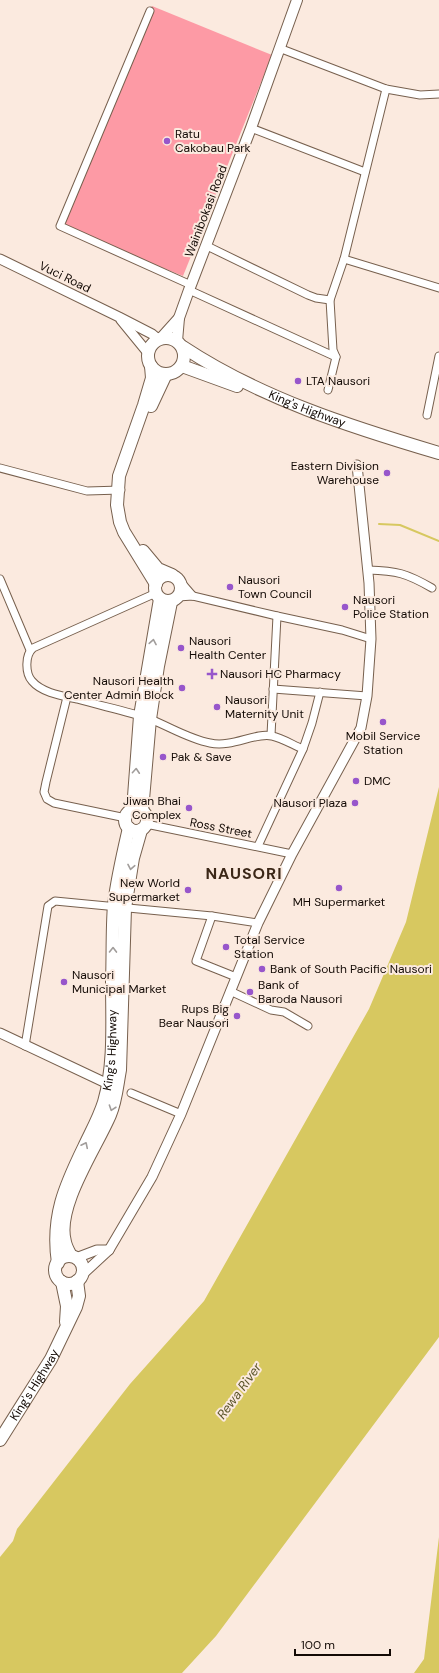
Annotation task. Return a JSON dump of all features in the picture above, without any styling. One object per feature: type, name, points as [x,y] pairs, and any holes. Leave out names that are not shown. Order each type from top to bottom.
[{"type":"highway","points":[[169,337],[180,344],[185,353],[182,366],[175,372],[166,374],[157,372],[148,360],[148,353],[151,345],[160,338],[169,337]]},
{"type":"highway","name":"King's Highway","points":[[180,344],[210,365],[273,395],[370,432],[439,453]]},
{"type":"highway","points":[[151,366],[152,378],[119,476],[120,490],[127,519],[142,551],[158,569],[176,578]]},
{"type":"highway","name":"King's Highway","points":[[182,366],[208,374],[358,435],[439,460]]},
{"type":"highway","points":[[164,595],[129,542],[120,522],[117,505],[120,490],[130,461],[156,392],[166,374]]},
{"type":"highway","points":[[164,595],[162,576],[176,578]]},
{"type":"highway","name":"King's Highway","points":[[58,1262],[55,1242],[58,1208],[101,1111],[108,1084],[119,907],[133,858],[145,718],[158,666],[164,595],[182,590],[176,578]]},
{"type":"highway","name":"King's Highway","points":[[73,1257],[65,1243],[64,1228],[68,1205],[110,1115],[120,1070],[119,907]]},
{"type":"highway","points":[[63,1257],[73,1257],[80,1262],[83,1268],[80,1278],[70,1284],[62,1282],[56,1275],[58,1262],[63,1257]]},
{"type":"highway","name":"King's Highway","points":[[0,1440],[51,1359],[66,1329],[76,1308],[79,1296],[80,1278]]},
{"type":"highway","name":"King's Highway","points":[[62,1282],[67,1306],[66,1329]]},
{"type":"main road","name":"Wainibokasi Road","points":[[180,344],[179,318],[251,128],[297,0]]},
{"type":"main road","name":"Wainibokasi Road","points":[[160,338],[179,318]]},
{"type":"street","points":[[150,11],[60,226],[336,357]]},
{"type":"street","points":[[279,48],[386,88],[420,95],[439,94]]},
{"type":"street","points":[[328,390],[336,357],[333,350],[330,300],[344,260],[386,88]]},
{"type":"street","points":[[251,128],[365,172]]},
{"type":"street","points":[[207,246],[312,297],[330,300]]},
{"type":"street","name":"Vuci Road","points":[[0,260],[160,338]]},
{"type":"street","points":[[344,260],[439,288]]},
{"type":"street","name":"Vuci Road","points":[[119,317],[148,353]]},
{"type":"street","points":[[427,415],[439,356]]},
{"type":"street","points":[[80,1278],[109,1250],[152,1177],[181,1114],[258,923],[292,854],[361,728],[367,696],[371,639],[368,570],[357,465]]},
{"type":"street","points":[[0,468],[87,491],[120,490]]},
{"type":"street","points":[[368,570],[394,571],[407,575],[432,588]]},
{"type":"street","points":[[176,578],[193,596]]},
{"type":"street","points":[[0,579],[30,650],[27,660],[29,675],[32,681],[39,687],[145,718],[191,737],[210,743],[228,744],[271,735],[302,750]]},
{"type":"street","points":[[30,650],[164,595],[193,596],[342,630],[371,639]]},
{"type":"street","points":[[271,735],[277,616]]},
{"type":"street","points":[[273,689],[367,696]]},
{"type":"street","points":[[258,846],[302,750],[312,723],[320,692]]},
{"type":"street","name":"Ross Street","points":[[67,696],[44,792],[47,799],[54,803],[292,854]]},
{"type":"street","points":[[25,1046],[48,906],[54,901],[212,916],[258,923]]},
{"type":"street","points":[[212,916],[196,961],[236,977]]},
{"type":"street","points":[[230,991],[271,1010],[284,1012],[308,1026]]},
{"type":"street","points":[[0,1033],[108,1084]]},
{"type":"street","points":[[131,1093],[181,1114]]},
{"type":"street","points":[[73,1257],[97,1250],[109,1250]]},
{"type":"shaded area","name":"Ratu Cakobau Park","points":[[152,6],[272,55],[183,276],[63,228]]},
{"type":"water","name":"Rewa River","points":[[439,787],[439,1337],[216,1636],[182,1673],[0,1673],[0,1557],[13,1541],[17,1529],[130,1384],[204,1301],[369,1009],[406,922]]},
{"type":"water","points":[[439,1537],[439,1673],[414,1673],[424,1659]]},
{"type":"waterway","points":[[379,524],[400,525],[439,541]]},
{"type":"place","name":"Ratu Cakobau Park","points":[[167,141]]},
{"type":"place","name":"LTA Nausori","points":[[298,381]]},
{"type":"place","name":"Eastern Division Warehouse","points":[[387,473]]},
{"type":"place","name":"Nausori Town Council","points":[[230,587]]},
{"type":"place","name":"Nausori Police Station","points":[[345,607]]},
{"type":"place","name":"Nausori Health Center","points":[[181,648]]},
{"type":"place","name":"Nausori HC Pharmacy","points":[[212,674]]},
{"type":"place","name":"Nausori Health Center Admin Block","points":[[182,688]]},
{"type":"place","name":"Nausori Maternity Unit","points":[[217,707]]},
{"type":"place","name":"Mobil Service Station","points":[[383,722]]},
{"type":"place","name":"Pak & Save","points":[[163,757]]},
{"type":"place","name":"DMC","points":[[356,781]]},
{"type":"place","name":"Nausori Plaza","points":[[355,803]]},
{"type":"place","name":"Jiwan Bhai Complex","points":[[189,808]]},
{"type":"place","name":"MH Supermarket","points":[[339,888]]},
{"type":"place","name":"New World Supermarket","points":[[188,890]]},
{"type":"place","name":"Total Service Station","points":[[226,947]]},
{"type":"place","name":"Bank of South Pacific Nausori","points":[[262,969]]},
{"type":"place","name":"Nausori Municipal Market","points":[[64,982]]},
{"type":"place","name":"Bank of Baroda Nausori","points":[[250,992]]},
{"type":"place","name":"Rups Big Bear Nausori","points":[[237,1016]]},
{"type":"district","name":"NAUSORI","points":[[244,873]]}]
